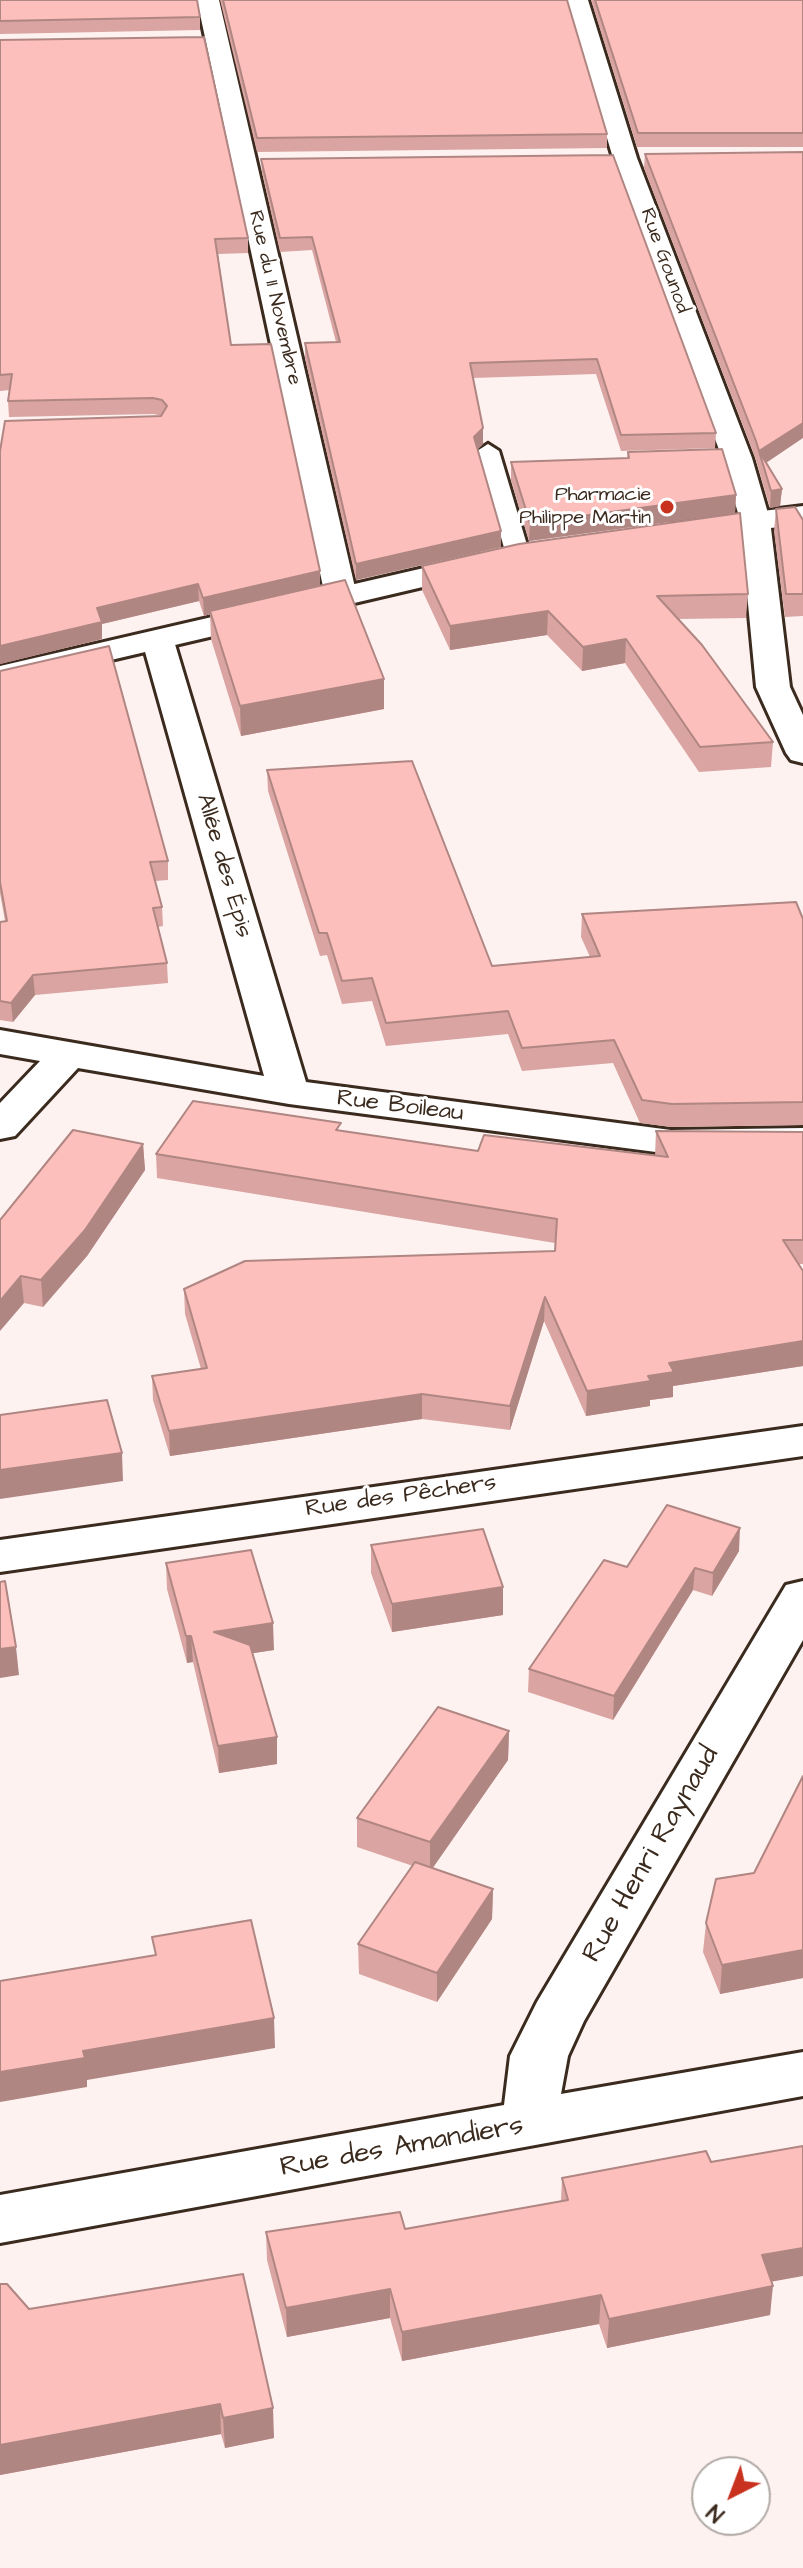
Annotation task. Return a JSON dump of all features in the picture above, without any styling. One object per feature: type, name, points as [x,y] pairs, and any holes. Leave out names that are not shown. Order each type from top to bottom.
[{"type":"street","name":"Rue du 11 Novembre","points":[[208,0],[206,40],[244,162],[341,596]]},
{"type":"street","name":"Rue Gounod","points":[[577,0],[625,158],[737,458],[755,520]]},
{"type":"street","points":[[594,158],[655,158]]},
{"type":"street","points":[[244,162],[276,162]]},
{"type":"street","points":[[653,534],[803,515]]},
{"type":"street","points":[[755,520],[773,687],[803,753]]},
{"type":"street","points":[[10,672],[158,641],[533,553]]},
{"type":"street","name":"Allée des Épis","points":[[158,641],[289,1092]]},
{"type":"street","name":"Rue Boileau","points":[[0,1042],[289,1092],[671,1142],[803,1140]]},
{"type":"street","points":[[0,1127],[70,1053]]},
{"type":"street","name":"Rue des Pêchers","points":[[0,1556],[789,1440],[803,1441]]},
{"type":"street","name":"Rue Henri Raynaud","points":[[534,2124],[532,2094],[539,2056],[557,2017],[803,1597]]},
{"type":"street","name":"Rue des Amandiers","points":[[0,2219],[803,2074]]},
{"type":"lane","points":[[488,451],[533,553]]},
{"type":"lane","points":[[707,459],[737,458]]},
{"type":"building","points":[[0,0],[197,0],[200,17],[0,21]]},
{"type":"building","points":[[223,0],[567,0],[607,134],[257,138]]},
{"type":"building","points":[[595,0],[803,0],[803,133],[638,133]]},
{"type":"building","points":[[204,37],[248,238],[215,239],[231,345],[271,344],[320,571],[203,598],[198,584],[97,608],[102,622],[0,646],[0,451],[5,421],[161,416],[167,406],[162,400],[153,398],[8,401],[12,374],[0,375],[0,40]]},
{"type":"building","points":[[803,152],[803,423],[759,451],[645,154]]},
{"type":"building","points":[[613,155],[716,433],[621,435],[597,359],[470,363],[483,428],[474,437],[501,531],[356,564],[305,343],[340,342],[312,237],[280,238],[261,159]]},
{"type":"building","points":[[722,449],[736,495],[530,523],[511,462],[629,458],[628,452]]},
{"type":"building","points":[[759,451],[782,489],[771,491]]},
{"type":"building","points":[[795,507],[803,520],[803,594],[786,594],[776,509]]},
{"type":"building","points":[[740,513],[748,594],[657,596],[702,645],[773,742],[700,747],[626,639],[583,647],[548,611],[450,626],[422,566],[519,544]]},
{"type":"building","points":[[345,580],[384,679],[240,706],[210,611]]},
{"type":"building","points":[[109,646],[168,861],[150,862],[162,907],[153,908],[167,963],[33,975],[11,1003],[0,1001],[0,922],[7,921],[0,882],[0,671]]},
{"type":"building","points":[[412,761],[492,966],[600,956],[582,914],[796,902],[803,919],[803,1102],[672,1104],[642,1100],[614,1040],[522,1048],[508,1011],[386,1023],[372,978],[342,981],[327,933],[319,933],[267,770]]},
{"type":"building","points":[[193,1101],[341,1123],[336,1130],[478,1151],[484,1135],[668,1157],[656,1131],[803,1132],[803,1240],[783,1240],[803,1271],[803,1341],[669,1363],[674,1372],[648,1376],[651,1381],[587,1391],[545,1297],[510,1406],[422,1394],[169,1431],[152,1376],[207,1368],[184,1289],[245,1261],[555,1251],[557,1219],[156,1154]]},
{"type":"building","points":[[73,1130],[143,1144],[85,1230],[41,1280],[21,1276],[0,1301],[0,1220]]},
{"type":"building","points":[[107,1400],[122,1453],[0,1470],[0,1415]]},
{"type":"building","points":[[667,1505],[740,1528],[713,1573],[695,1568],[614,1696],[529,1669],[604,1560],[627,1567]]},
{"type":"building","points":[[483,1529],[503,1587],[392,1604],[371,1545]]},
{"type":"building","points":[[251,1550],[273,1623],[214,1632],[250,1645],[277,1737],[218,1746],[191,1636],[186,1636],[166,1563]]},
{"type":"building","points":[[5,1581],[16,1647],[0,1649],[0,1582]]},
{"type":"building","points":[[438,1707],[509,1731],[430,1842],[357,1818]]},
{"type":"building","points":[[803,1776],[803,1950],[722,1965],[706,1923],[716,1879],[754,1873]]},
{"type":"building","points":[[415,1862],[493,1889],[437,1973],[358,1944]]},
{"type":"building","points":[[251,1920],[274,2018],[83,2051],[85,2058],[0,2072],[0,1981],[156,1955],[152,1937]]},
{"type":"building","points":[[803,2146],[803,2248],[762,2255],[773,2286],[609,2319],[601,2295],[402,2332],[390,2289],[286,2308],[266,2232],[400,2212],[405,2229],[568,2200],[562,2178],[706,2151],[711,2162]]},
{"type":"building","points":[[243,2274],[273,2408],[223,2418],[220,2404],[0,2445],[0,2284],[7,2284],[29,2309]]},
{"type":"place","name":"Pharmacie Philippe Martin","points":[[667,507]]}]
